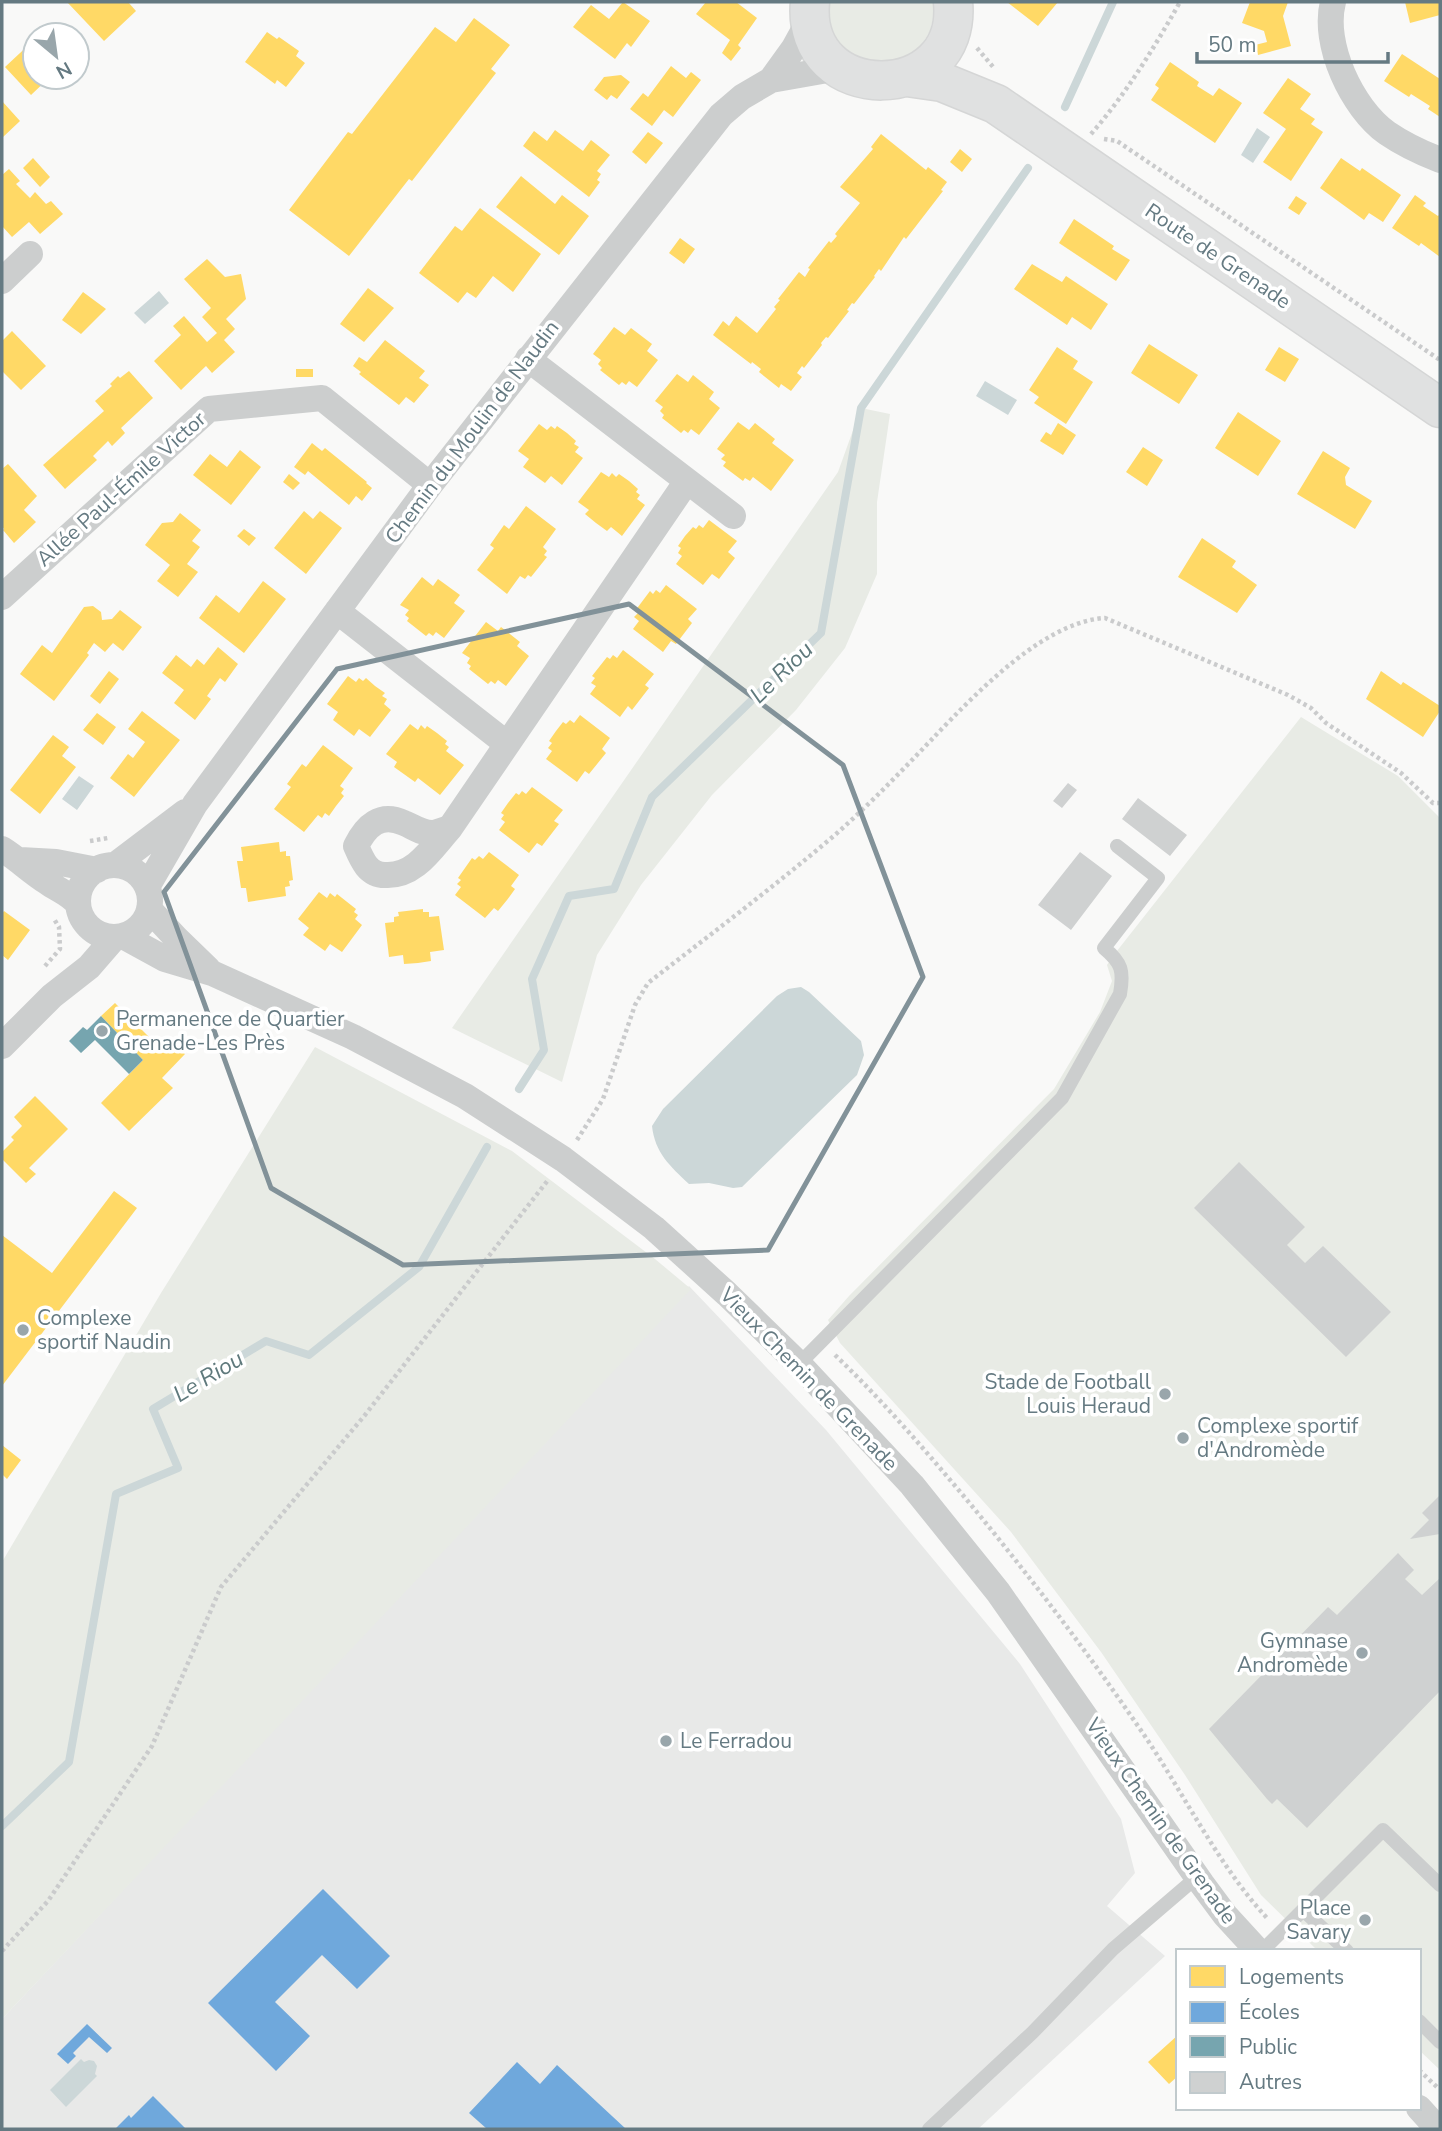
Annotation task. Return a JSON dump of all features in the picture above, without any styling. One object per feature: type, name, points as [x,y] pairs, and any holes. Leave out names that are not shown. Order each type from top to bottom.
[{"type":"main road","points":[[810,10],[819,46],[839,68],[867,81],[887,82],[922,70],[934,59],[960,24]]},
{"type":"main road","points":[[960,24],[957,52],[972,78],[996,87]]},
{"type":"main road","points":[[907,77],[996,87]]},
{"type":"main road","name":"Route de Grenade","points":[[996,87],[1440,408]]},
{"type":"street","points":[[1333,2],[1332,46],[1361,107],[1385,132],[1440,160]]},
{"type":"street","name":"Chemin du Moulin de Naudin","points":[[771,80],[794,48],[810,10]]},
{"type":"street","name":"Chemin du Moulin de Naudin","points":[[148,898],[195,804],[430,485],[721,115],[742,97],[771,80],[839,68]]},
{"type":"street","points":[[2,281],[30,254]]},
{"type":"street","points":[[528,359],[733,516]]},
{"type":"street","name":"Allée Paul-Émile Victor","points":[[2,597],[209,409],[322,398],[430,485]]},
{"type":"street","points":[[450,828],[687,481]]},
{"type":"street","points":[[337,611],[507,744]]},
{"type":"street","name":"Chemin du Moulin de Naudin","points":[[106,868],[195,804]]},
{"type":"street","points":[[2,1045],[119,937],[135,930],[144,921],[148,898],[135,872],[11,855]]},
{"type":"street","points":[[11,855],[46,882],[69,894],[95,932],[119,937]]},
{"type":"street","points":[[52,996],[76,959],[83,914],[83,884],[106,868]]},
{"type":"street","name":"Vieux Chemin de Grenade","points":[[148,898],[176,939],[212,972]]},
{"type":"street","name":"Vieux Chemin de Grenade","points":[[119,937],[165,958],[212,972],[353,1037],[466,1096],[554,1152],[654,1228],[799,1364],[912,1485],[998,1592],[1225,1915],[1258,1949]]},
{"type":"street","points":[[1421,2110],[1438,2129]]},
{"type":"lane","points":[[799,1364],[1062,1098],[1120,994],[1123,977],[1119,964],[1104,948],[1158,878],[1117,846]]},
{"type":"lane","points":[[1262,1949],[1383,1830],[1440,1885]]},
{"type":"lane","points":[[929,2129],[1032,2033],[1113,1950],[1197,1877]]},
{"type":"lane","points":[[1303,1910],[1345,1949]]},
{"type":"lane","points":[[1421,2023],[1440,2042]]},
{"type":"path","points":[[1180,2],[1151,53],[1089,137],[1117,141],[1440,360]]},
{"type":"path","points":[[960,24],[983,57],[996,87]]},
{"type":"path","points":[[574,1143],[603,1099],[635,1005],[648,983],[834,835],[877,796],[984,686],[1045,639],[1093,619],[1105,618],[1288,695],[1311,708],[1326,723],[1401,773],[1433,803],[1440,803]]},
{"type":"path","points":[[50,909],[59,927],[60,949]]},
{"type":"path","points":[[2,1951],[48,1901],[152,1746],[221,1587],[365,1415],[555,1171]]},
{"type":"path","points":[[1421,2072],[1440,2090]]},
{"type":"highlighted area","points":[[629,604],[843,765],[923,977],[768,1250],[403,1265],[271,1188],[164,892],[337,669]]},
{"type":"shaded area","points":[[828,2],[933,2],[934,14],[930,31],[921,46],[907,58],[873,64],[842,48],[832,34]]},
{"type":"shaded area","points":[[1257,128],[1270,137],[1253,163],[1241,155]]},
{"type":"shaded area","points":[[159,291],[169,303],[145,324],[134,313]]},
{"type":"shaded area","points":[[985,381],[1017,400],[1008,415],[976,396]]},
{"type":"shaded area","points":[[861,408],[890,414],[877,502],[877,574],[845,648],[796,710],[712,795],[641,885],[597,955],[562,1082],[452,1028],[838,472]]},
{"type":"shaded area","name":"Complexe sportif d'Andromède","points":[[1301,717],[1398,776],[1440,818],[1440,2070],[1421,2052],[1421,1949],[1316,1949],[1261,1895],[1185,1775],[1101,1652],[1011,1532],[840,1343],[828,1320],[1054,1089],[1100,1012],[1112,981],[1107,965]]},
{"type":"shaded area","points":[[79,776],[94,786],[77,810],[62,799]]},
{"type":"shaded area","points":[[801,987],[861,1041],[864,1055],[857,1075],[742,1187],[709,1183],[689,1184],[660,1151],[652,1126],[663,1109],[777,996],[788,989]]},
{"type":"shaded area","points":[[315,1047],[512,1151],[691,1289],[2,2019],[2,1562],[161,1293]]},
{"type":"shaded area","name":"Le Ferradou","points":[[689,1286],[826,1430],[1020,1664],[1121,1819],[1135,1873],[1107,1906],[1165,1956],[978,2129],[2,2129],[2,2019]]},
{"type":"shaded area","points":[[81,2059],[84,2062],[94,2061],[97,2076],[66,2107],[50,2090]]},
{"type":"building: Logements","points":[[67,2],[128,2],[136,11],[104,41],[91,27],[91,21],[85,21]]},
{"type":"building: Logements","points":[[623,2],[650,21],[631,47],[627,43],[615,59],[573,27],[591,5],[609,19]]},
{"type":"building: Logements","points":[[706,2],[736,2],[757,18],[738,45],[741,48],[731,61],[722,53],[730,40],[696,14]]},
{"type":"building: Logements","points":[[1007,2],[1058,2],[1038,26]]},
{"type":"building: Logements","points":[[1250,2],[1288,2],[1283,16],[1291,46],[1258,55],[1255,45],[1267,42],[1264,31],[1242,23]]},
{"type":"building: Logements","points":[[1405,2],[1440,2],[1440,15],[1410,23]]},
{"type":"building: Logements","points":[[474,18],[510,45],[491,69],[496,73],[412,181],[409,179],[349,256],[289,210],[348,132],[352,134],[435,27],[456,42]]},
{"type":"building: Logements","points":[[267,32],[299,51],[296,56],[305,63],[286,87],[277,80],[275,84],[245,62]]},
{"type":"building: Logements","points":[[21,52],[21,84],[5,67]]},
{"type":"building: Logements","points":[[1402,54],[1440,79],[1440,117],[1428,109],[1430,106],[1411,94],[1409,97],[1384,81]]},
{"type":"building: Logements","points":[[1170,62],[1199,82],[1197,86],[1213,96],[1219,88],[1242,103],[1215,143],[1151,100],[1159,88],[1155,85]]},
{"type":"building: Logements","points":[[671,66],[686,78],[691,72],[701,80],[673,117],[664,110],[652,126],[630,109],[643,93],[648,97]]},
{"type":"building: Logements","points":[[621,75],[630,82],[617,99],[611,95],[607,100],[594,90],[604,77]]},
{"type":"building: Logements","points":[[1288,78],[1311,94],[1300,109],[1315,119],[1311,124],[1323,132],[1291,181],[1263,162],[1286,129],[1263,113]]},
{"type":"building: Logements","points":[[2,101],[20,121],[2,138]]},
{"type":"building: Logements","points":[[555,130],[583,151],[591,140],[610,155],[597,171],[601,174],[597,180],[600,182],[589,197],[523,146],[534,131],[547,141]]},
{"type":"building: Logements","points":[[648,132],[663,143],[646,164],[632,152]]},
{"type":"building: Logements","points":[[881,134],[926,170],[928,167],[947,182],[941,190],[943,191],[906,239],[904,237],[881,271],[879,269],[804,368],[802,366],[797,373],[802,377],[791,391],[781,384],[779,388],[759,372],[761,369],[713,335],[723,321],[729,326],[736,316],[757,333],[799,272],[805,277],[810,269],[808,268],[829,241],[831,243],[837,236],[835,234],[860,203],[840,187],[873,149],[871,147]]},
{"type":"building: Logements","points":[[960,149],[972,159],[962,172],[950,162]]},
{"type":"building: Logements","points":[[33,158],[50,177],[40,187],[23,168]]},
{"type":"building: Logements","points":[[1341,158],[1360,171],[1362,168],[1401,195],[1383,222],[1369,213],[1364,220],[1320,188]]},
{"type":"building: Logements","points":[[9,169],[20,181],[16,184],[30,198],[35,192],[46,204],[51,201],[63,214],[40,234],[29,222],[12,237],[2,226],[2,175]]},
{"type":"building: Logements","points":[[521,176],[555,204],[562,195],[589,216],[559,255],[496,207]]},
{"type":"building: Logements","points":[[1415,195],[1426,203],[1423,206],[1438,216],[1440,214],[1440,257],[1421,243],[1419,246],[1392,228]]},
{"type":"building: Logements","points":[[1296,196],[1307,203],[1299,215],[1288,208]]},
{"type":"building: Logements","points":[[480,208],[541,254],[513,292],[493,276],[476,298],[467,292],[458,303],[419,273],[455,226],[462,231]]},
{"type":"building: Logements","points":[[1074,219],[1130,260],[1116,281],[1059,243]]},
{"type":"building: Logements","points":[[680,238],[695,249],[684,264],[669,253]]},
{"type":"building: Logements","points":[[207,259],[225,277],[241,274],[246,299],[226,319],[235,329],[224,340],[235,352],[212,373],[206,366],[181,390],[154,361],[181,335],[173,326],[184,316],[207,342],[217,333],[202,317],[211,308],[184,279]]},
{"type":"building: Logements","points":[[1032,264],[1062,282],[1066,276],[1108,304],[1091,330],[1072,317],[1067,325],[1014,289]]},
{"type":"building: Logements","points":[[368,288],[394,308],[364,342],[340,324]]},
{"type":"building: Logements","points":[[83,292],[106,309],[81,334],[62,320]]},
{"type":"building: Logements","points":[[614,327],[625,335],[631,328],[652,344],[647,351],[658,360],[637,387],[629,381],[626,385],[622,382],[619,385],[600,370],[602,368],[598,364],[601,360],[593,354]]},
{"type":"building: Logements","points":[[12,331],[46,366],[21,390],[2,371],[2,341]]},
{"type":"building: Logements","points":[[385,340],[425,371],[419,378],[429,385],[414,403],[406,397],[399,405],[359,374],[361,372],[353,366],[359,357],[367,362]]},
{"type":"building: Logements","points":[[1149,344],[1198,375],[1179,404],[1131,373]]},
{"type":"building: Logements","points":[[1057,347],[1078,361],[1073,369],[1093,382],[1066,424],[1034,403],[1039,397],[1029,390]]},
{"type":"building: Logements","points":[[1279,347],[1299,359],[1285,382],[1265,370]]},
{"type":"building: Logements","points":[[296,369],[313,369],[313,377],[296,377]]},
{"type":"building: Logements","points":[[129,371],[153,398],[121,428],[125,433],[112,446],[108,441],[93,456],[97,460],[65,489],[43,465],[104,411],[95,401],[112,386],[110,384],[118,376],[120,378]]},
{"type":"building: Logements","points":[[677,374],[688,382],[693,375],[714,392],[709,399],[720,408],[699,435],[691,429],[688,433],[684,430],[681,433],[662,418],[664,415],[660,411],[663,407],[655,401]]},
{"type":"building: Logements","points":[[1238,412],[1281,441],[1258,476],[1215,448]]},
{"type":"building: Logements","points":[[738,422],[749,430],[755,423],[775,439],[772,443],[794,460],[771,491],[753,477],[750,481],[745,478],[743,481],[723,466],[726,462],[721,459],[725,455],[717,449]]},
{"type":"building: Logements","points":[[1058,423],[1076,435],[1063,455],[1040,441],[1046,432],[1051,435]]},
{"type":"building: Logements","points":[[539,424],[547,430],[551,426],[555,429],[557,426],[576,441],[574,444],[579,447],[575,452],[583,458],[562,485],[551,476],[545,483],[523,467],[529,459],[518,451]]},
{"type":"building: Logements","points":[[312,443],[322,451],[325,448],[367,482],[372,488],[362,501],[356,496],[349,505],[308,471],[305,475],[294,467]]},
{"type":"building: Logements","points":[[1143,447],[1163,460],[1147,486],[1126,472]]},
{"type":"building: Logements","points":[[240,450],[261,467],[231,505],[193,475],[210,454],[227,467]]},
{"type":"building: Logements","points":[[1323,451],[1350,468],[1345,477],[1346,485],[1372,501],[1355,529],[1297,494]]},
{"type":"building: Logements","points":[[8,464],[37,496],[24,510],[36,522],[14,543],[2,526],[2,469]]},
{"type":"building: Logements","points":[[601,472],[609,477],[612,473],[616,477],[619,474],[629,481],[638,489],[636,492],[640,495],[637,499],[645,505],[622,536],[611,527],[607,531],[596,523],[585,514],[589,510],[578,502]]},
{"type":"building: Logements","points":[[289,474],[300,483],[293,490],[283,482]]},
{"type":"building: Logements","points":[[526,506],[556,529],[543,547],[547,551],[544,555],[547,557],[531,577],[528,575],[525,579],[520,576],[507,594],[477,570],[494,548],[490,545],[504,525],[509,529]]},
{"type":"building: Logements","points":[[304,511],[313,519],[320,511],[342,528],[306,574],[274,548]]},
{"type":"building: Logements","points":[[180,513],[201,530],[192,541],[200,547],[187,564],[198,572],[178,597],[157,581],[170,565],[145,545],[162,523],[173,522]]},
{"type":"building: Logements","points":[[709,520],[737,541],[728,552],[735,558],[719,579],[712,574],[703,585],[676,564],[682,556],[678,553],[681,548],[678,546],[685,536],[693,527],[696,529],[699,525],[703,528]]},
{"type":"building: Logements","points":[[244,529],[256,538],[249,546],[237,536]]},
{"type":"building: Logements","points":[[1202,538],[1236,561],[1232,567],[1257,585],[1237,613],[1178,577]]},
{"type":"building: Logements","points":[[422,577],[433,586],[438,579],[460,595],[454,603],[465,611],[444,638],[436,632],[433,636],[429,633],[426,636],[407,621],[409,618],[405,615],[409,610],[400,605]]},
{"type":"building: Logements","points":[[263,581],[286,599],[244,653],[199,618],[216,595],[239,613]]},
{"type":"building: Logements","points":[[666,585],[697,609],[688,619],[692,623],[676,644],[671,641],[663,652],[633,629],[639,621],[634,617],[638,613],[635,611],[650,591],[653,594],[656,590],[660,593]]},
{"type":"building: Logements","points":[[93,606],[101,612],[102,620],[112,619],[120,610],[142,627],[123,651],[113,643],[105,652],[94,643],[87,653],[89,655],[54,701],[20,674],[42,645],[52,653],[84,607]]},
{"type":"building: Logements","points":[[486,622],[498,631],[501,627],[520,642],[517,646],[529,656],[506,686],[498,680],[495,684],[491,681],[488,684],[469,669],[471,666],[467,663],[470,658],[462,653]]},
{"type":"building: Logements","points":[[218,647],[238,664],[225,682],[220,678],[207,696],[211,699],[195,720],[174,703],[184,690],[162,673],[176,655],[191,667],[197,659],[204,665]]},
{"type":"building: Logements","points":[[623,650],[654,674],[645,685],[649,688],[632,710],[628,706],[620,717],[590,694],[596,686],[591,683],[595,678],[592,676],[607,657],[610,659],[613,655],[617,658]]},
{"type":"building: Logements","points":[[109,671],[119,679],[100,704],[90,696]]},
{"type":"building: Logements","points":[[1381,671],[1440,706],[1440,711],[1423,737],[1366,699]]},
{"type":"building: Logements","points":[[348,676],[356,682],[359,678],[363,681],[366,678],[385,693],[382,696],[387,699],[384,704],[391,710],[370,737],[359,729],[354,736],[333,720],[338,712],[327,704]]},
{"type":"building: Logements","points":[[142,711],[180,740],[134,797],[110,778],[128,754],[133,758],[145,742],[128,729]]},
{"type":"building: Logements","points":[[97,713],[116,727],[103,745],[83,730]]},
{"type":"building: Logements","points":[[580,715],[610,738],[602,749],[606,753],[589,774],[585,771],[577,782],[546,759],[552,751],[548,748],[552,743],[549,741],[556,731],[563,722],[566,724],[570,720],[574,723]]},
{"type":"building: Logements","points":[[410,724],[418,730],[421,725],[425,729],[427,726],[437,733],[447,741],[445,744],[449,747],[446,751],[464,765],[440,795],[418,778],[415,782],[394,767],[397,762],[386,754]]},
{"type":"building: Logements","points":[[53,735],[69,747],[62,756],[76,767],[40,814],[10,790]]},
{"type":"building: Logements","points":[[323,745],[353,768],[340,786],[344,789],[341,793],[344,796],[329,816],[325,813],[322,818],[318,815],[304,832],[274,809],[291,787],[287,784],[302,764],[306,767]]},
{"type":"building: Logements","points":[[532,787],[563,810],[554,821],[559,824],[542,846],[537,843],[529,853],[499,830],[505,822],[501,819],[504,815],[501,813],[508,803],[516,793],[519,795],[522,791],[526,794]]},
{"type":"building: Logements","points":[[279,842],[280,852],[286,851],[286,856],[290,856],[293,880],[289,881],[290,886],[285,887],[286,896],[248,902],[246,888],[241,888],[237,861],[243,861],[241,847]]},
{"type":"building: Logements","points":[[489,852],[519,875],[511,886],[515,889],[507,900],[498,911],[494,908],[485,918],[455,895],[461,887],[457,884],[461,880],[458,878],[472,858],[475,860],[479,856],[483,859]]},
{"type":"building: Logements","points":[[319,892],[327,898],[330,893],[335,897],[337,894],[356,909],[354,912],[358,915],[355,919],[362,925],[342,952],[330,944],[325,951],[303,935],[309,928],[298,919]]},
{"type":"building: Logements","points":[[423,909],[423,912],[429,912],[429,917],[439,916],[444,950],[430,952],[431,961],[418,963],[404,964],[403,955],[389,957],[385,923],[394,922],[394,917],[399,916],[398,912]]},
{"type":"building: Logements","points":[[4,911],[30,930],[8,960],[2,955]]},
{"type":"building: Logements","points":[[115,1003],[157,1045],[166,1036],[185,1054],[162,1078],[173,1088],[129,1131],[101,1103],[143,1060],[101,1016]]},
{"type":"building: Logements","points":[[35,1096],[68,1129],[29,1168],[36,1174],[26,1183],[2,1159],[2,1152],[14,1140],[11,1137],[22,1126],[14,1117]]},
{"type":"building: Logements","name":"Complexe sportif Naudin","points":[[114,1191],[137,1208],[2,1386],[2,1235],[52,1273]]},
{"type":"building: Logements","points":[[2,1445],[21,1460],[7,1479],[2,1474]]},
{"type":"building: Logements","points":[[1176,2037],[1176,2078],[1169,2084],[1148,2062]]},
{"type":"building: Écoles","points":[[323,1889],[390,1956],[357,1989],[322,1955],[275,2002],[310,2036],[276,2071],[208,2003]]},
{"type":"building: Écoles","points":[[87,2024],[112,2048],[107,2053],[89,2037],[73,2053],[76,2056],[68,2064],[57,2054]]},
{"type":"building: Écoles","points":[[517,2062],[540,2084],[557,2065],[626,2129],[487,2129],[469,2113]]},
{"type":"building: Écoles","points":[[153,2096],[186,2129],[115,2129],[129,2115],[131,2118]]},
{"type":"building: Public","points":[[101,1016],[143,1060],[129,1074],[95,1040],[81,1053],[69,1041],[83,1027],[87,1030]]},
{"type":"building: Autres","points":[[1068,783],[1077,790],[1062,808],[1053,801]]},
{"type":"building: Autres","points":[[1138,798],[1187,835],[1170,856],[1122,819]]},
{"type":"building: Autres","points":[[1080,852],[1112,876],[1071,930],[1038,905]]},
{"type":"building: Autres","points":[[1239,1162],[1305,1227],[1287,1245],[1305,1263],[1323,1246],[1391,1312],[1346,1357],[1194,1208]]},
{"type":"building: Autres","points":[[1440,1495],[1440,1534],[1410,1539],[1429,1520],[1422,1513]]},
{"type":"building: Autres","name":"Gymnase Andromède","points":[[1398,1553],[1414,1570],[1405,1579],[1422,1595],[1440,1578],[1440,1691],[1307,1828],[1277,1799],[1272,1804],[1267,1799],[1209,1729],[1328,1607],[1337,1615]]},
{"type":"waterway","name":"Le Riou","points":[[1065,107],[1113,2]]},
{"type":"waterway","name":"Le Riou","points":[[519,1089],[544,1050],[532,979],[569,896],[614,889],[652,797],[821,633],[861,408],[1028,168]]},
{"type":"waterway","name":"Le Riou","points":[[2,1826],[69,1762],[116,1494],[178,1468],[153,1409],[266,1341],[309,1355],[419,1267],[487,1147]]},
{"type":"place","name":"Permanence de Quartier Grenade-Les Près","points":[[102,1031]]},
{"type":"place","name":"Complexe sportif Naudin","points":[[23,1330]]},
{"type":"place","name":"Stade de Football Louis Heraud","points":[[1165,1394]]},
{"type":"place","name":"Complexe sportif d'Andromède","points":[[1183,1438]]},
{"type":"place","name":"Gymnase Andromède","points":[[1362,1653]]},
{"type":"place","name":"Le Ferradou","points":[[666,1741]]},
{"type":"place","name":"Place Savary","points":[[1365,1920]]}]
